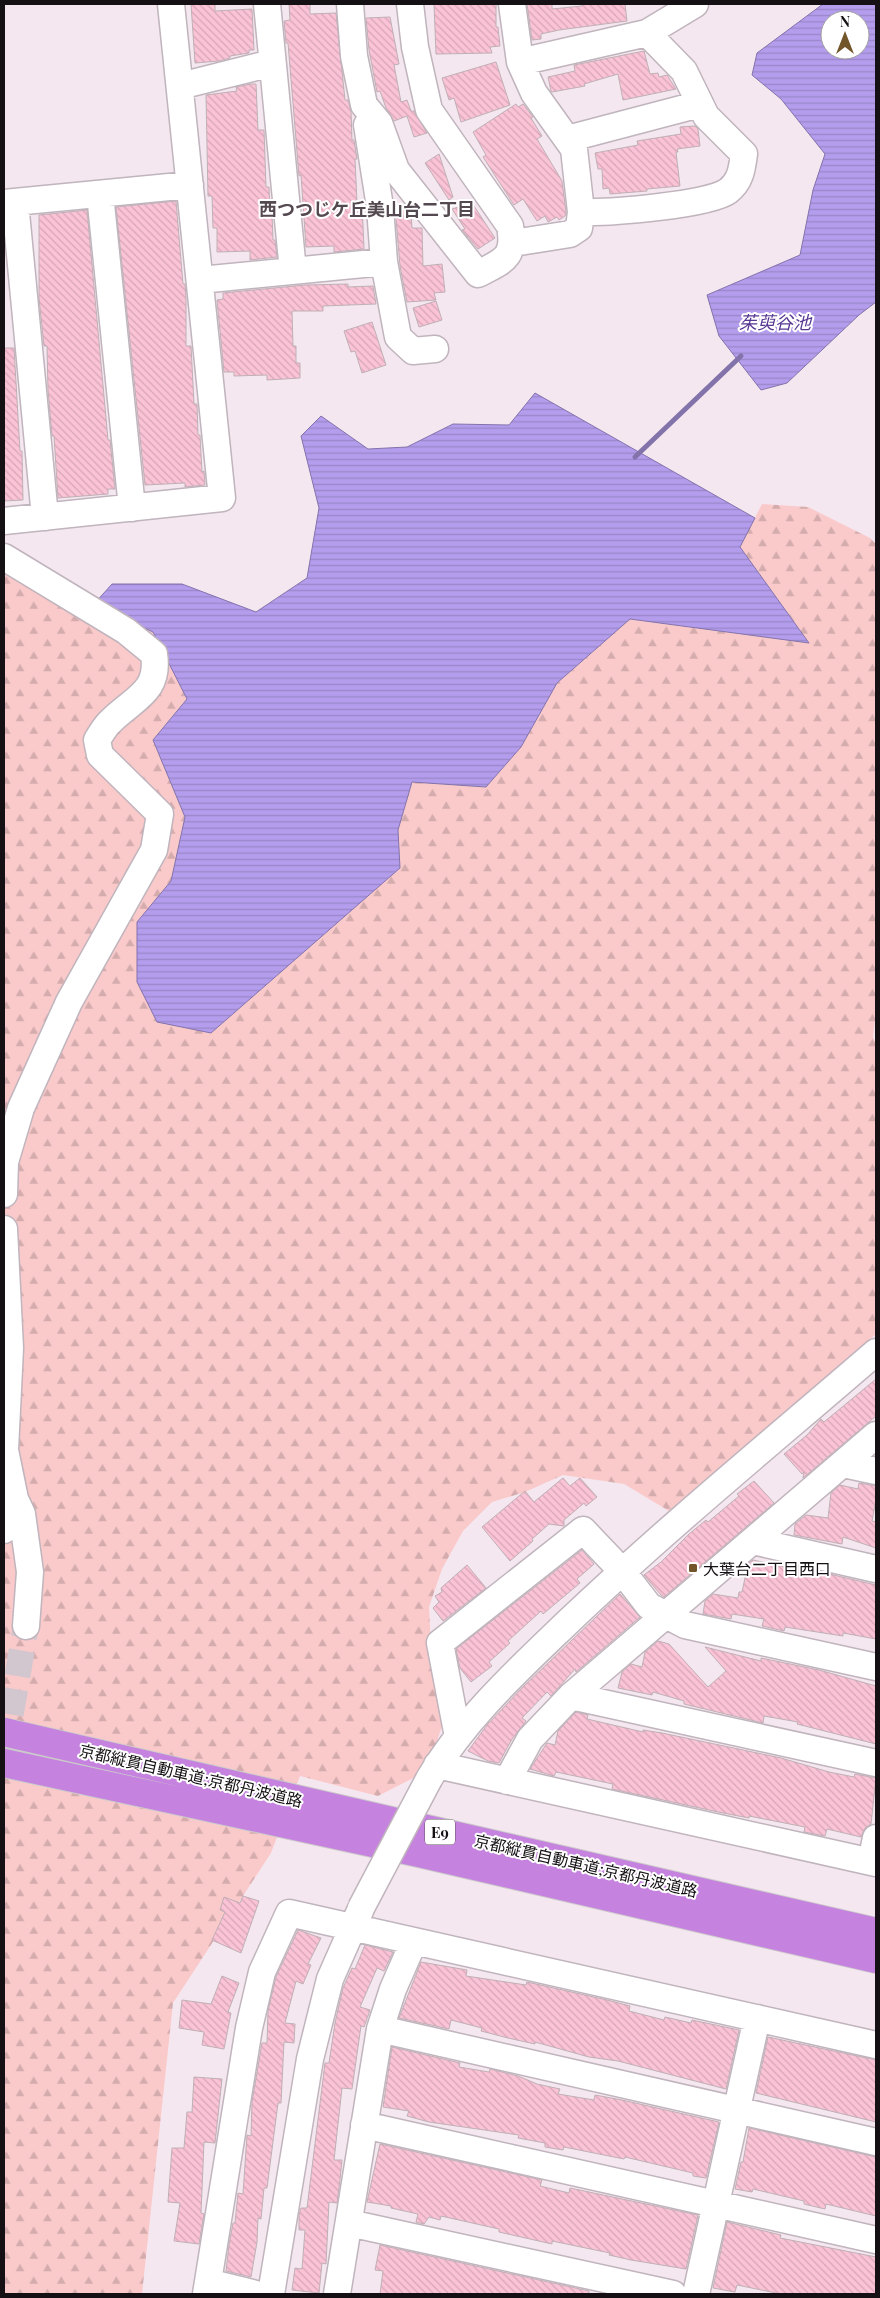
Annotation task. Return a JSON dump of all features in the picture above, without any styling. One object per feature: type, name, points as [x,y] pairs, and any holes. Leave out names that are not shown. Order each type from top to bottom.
[{"type":"highway","name":"京都縦貫自動車道;京都丹波道路","points":[[4,1732],[876,1932]]},
{"type":"highway","name":"京都縦貫自動車道;京都丹波道路","points":[[4,1763],[419,1853],[876,1959]]},
{"type":"street","points":[[4,521],[222,498],[171,4]]},
{"type":"street","points":[[267,4],[293,271]]},
{"type":"street","points":[[350,4],[354,56],[364,105],[380,207],[384,262],[398,337],[413,351],[435,349]]},
{"type":"street","points":[[364,105],[379,123],[396,170],[478,274],[504,260],[513,243],[510,226],[429,110],[415,47],[410,4]]},
{"type":"street","points":[[512,4],[520,62],[534,93],[574,149],[581,212],[579,228],[570,234],[513,243]]},
{"type":"street","points":[[520,62],[647,33],[695,4]]},
{"type":"street","points":[[581,212],[604,213],[711,198],[728,190],[741,176],[744,154],[706,116],[684,71],[647,33]]},
{"type":"street","points":[[180,86],[272,63]]},
{"type":"street","points":[[567,139],[700,104]]},
{"type":"street","points":[[45,517],[9,203],[190,185]]},
{"type":"street","points":[[100,194],[132,508]]},
{"type":"street","points":[[200,280],[384,262]]},
{"type":"street","points":[[4,557],[126,631],[154,654],[156,668],[148,690],[110,722],[97,740],[100,756],[160,814],[154,850],[69,1002],[21,1108],[5,1162],[4,1194]]},
{"type":"street","points":[[4,1229],[10,1348],[5,1450],[15,1499],[22,1514],[30,1572],[26,1626]]},
{"type":"street","points":[[271,2294],[310,2059],[330,1979],[357,1918],[433,1772],[458,1737],[508,1680],[622,1571],[876,1352]]},
{"type":"street","points":[[507,1780],[530,1739],[570,1696],[876,1435]]},
{"type":"street","points":[[843,1464],[876,1471]]},
{"type":"street","points":[[4,1530],[9,1504],[15,1499]]},
{"type":"street","points":[[458,1737],[440,1643],[583,1530],[622,1571],[649,1606],[665,1616],[685,1625],[876,1668]]},
{"type":"street","points":[[753,1541],[876,1569]]},
{"type":"street","points":[[570,1696],[876,1764]]},
{"type":"street","points":[[433,1772],[507,1780],[875,1854]]},
{"type":"street","points":[[256,2294],[207,2288],[249,2028],[262,1972],[289,1913],[357,1918],[414,1941],[876,2045]]},
{"type":"street","points":[[337,2294],[380,2029],[393,1989],[414,1941]]},
{"type":"street","points":[[696,2294],[757,2018]]},
{"type":"street","points":[[380,2029],[876,2142]]},
{"type":"street","points":[[364,2125],[876,2240]]},
{"type":"street","points":[[349,2223],[672,2294]]},
{"type":"green space","points":[[762,504],[808,507],[870,538],[876,544],[876,1011],[873,1037],[876,1044],[876,1334],[669,1511],[624,1484],[563,1475],[525,1492],[492,1502],[463,1531],[442,1569],[429,1607],[431,1647],[443,1723],[427,1771],[378,1796],[300,1776],[271,1853],[173,2003],[142,2294],[4,2294],[4,562],[153,632],[187,699],[153,740],[185,817],[171,881],[137,922],[211,1033],[400,868],[398,830],[412,782],[486,787],[521,747],[557,683],[630,619],[809,643],[740,547]]},
{"type":"water","name":"茱萸谷池","points":[[823,4],[876,4],[876,302],[859,315],[787,383],[761,390],[719,336],[707,295],[800,255],[813,190],[825,154],[781,99],[752,75],[757,53]]},
{"type":"water","points":[[535,393],[755,518],[740,547],[809,643],[630,619],[557,683],[521,747],[486,787],[412,782],[398,830],[400,868],[211,1033],[157,1022],[137,982],[137,922],[171,881],[185,817],[153,740],[187,699],[153,632],[94,604],[112,584],[182,584],[256,612],[307,578],[319,508],[301,436],[321,416],[368,449],[407,447],[453,424],[509,425]]},
{"type":"building","points":[[191,4],[215,4],[215,11],[252,9],[254,50],[219,61],[195,63]]},
{"type":"building","points":[[289,4],[310,4],[310,14],[336,13],[345,100],[348,100],[351,111],[352,140],[354,140],[357,159],[355,159],[357,203],[362,203],[364,249],[334,252],[334,246],[306,247],[301,175],[299,176],[288,43],[286,43],[284,21],[290,20]]},
{"type":"building","points":[[434,4],[496,4],[496,27],[498,27],[500,46],[490,47],[492,53],[436,54]]},
{"type":"building","points":[[527,4],[552,4],[552,9],[582,6],[582,4],[625,4],[627,21],[559,30],[541,34],[541,39],[532,40]]},
{"type":"building","points":[[390,17],[399,64],[394,65],[401,102],[407,100],[411,111],[414,111],[427,133],[414,137],[407,116],[394,121],[386,108],[380,91],[377,92],[369,50],[366,18]]},
{"type":"building","points":[[644,51],[650,74],[658,73],[659,77],[667,75],[676,89],[623,100],[618,74],[584,84],[585,86],[551,91],[548,77],[575,71],[574,65]]},
{"type":"building","points":[[496,62],[510,105],[461,122],[454,98],[449,100],[442,78]]},
{"type":"building","points":[[256,84],[258,130],[264,130],[266,187],[269,187],[270,214],[272,214],[273,240],[275,240],[277,257],[250,260],[250,251],[217,252],[217,228],[213,228],[212,196],[208,196],[206,95],[237,91],[236,87]]},
{"type":"building","points":[[516,104],[518,107],[523,104],[533,117],[531,118],[542,136],[537,139],[562,181],[566,212],[565,216],[559,220],[557,217],[548,222],[545,216],[537,221],[523,199],[514,205],[483,157],[486,155],[473,132]]},
{"type":"building","points":[[695,126],[698,129],[700,146],[677,149],[678,152],[676,152],[680,186],[610,194],[609,188],[603,189],[602,169],[598,169],[595,153],[638,145],[637,141],[681,134],[680,127]]},
{"type":"building","points":[[439,154],[453,197],[449,200],[425,163]]},
{"type":"building","points":[[176,201],[183,284],[185,284],[186,298],[186,346],[191,346],[194,404],[197,404],[198,435],[200,435],[202,472],[204,471],[205,485],[185,487],[185,483],[145,485],[116,207]]},
{"type":"building","points":[[472,203],[495,238],[478,249],[462,230],[465,229],[452,209]]},
{"type":"building","points":[[395,207],[406,207],[411,213],[412,228],[422,228],[423,266],[442,264],[445,292],[434,293],[436,300],[407,302],[400,266]]},
{"type":"building","points":[[87,210],[108,440],[110,440],[115,489],[108,489],[108,494],[58,498],[54,436],[52,436],[48,390],[47,346],[44,346],[39,298],[39,215]]},
{"type":"building","points":[[348,284],[348,287],[373,286],[376,304],[323,306],[323,311],[292,311],[293,346],[296,346],[296,363],[300,363],[300,378],[267,380],[267,375],[234,376],[234,372],[224,372],[217,300],[223,299],[223,293],[305,285]]},
{"type":"building","points":[[436,301],[442,320],[419,327],[413,308]]},
{"type":"building","points":[[372,322],[386,365],[362,373],[355,351],[351,352],[344,331]]},
{"type":"building","points":[[4,348],[14,348],[20,451],[22,451],[23,500],[4,501]]},
{"type":"building","points":[[876,1379],[876,1416],[803,1478],[804,1472],[802,1474],[784,1454],[807,1435],[821,1419],[824,1422]]},
{"type":"building","points":[[563,1478],[570,1486],[580,1478],[597,1497],[586,1506],[584,1503],[564,1520],[564,1526],[549,1524],[510,1561],[482,1527],[525,1491],[534,1502]]},
{"type":"building","points":[[754,1481],[774,1503],[664,1597],[661,1595],[644,1575],[661,1562],[689,1534],[706,1520],[708,1522],[739,1496],[737,1494]]},
{"type":"building","points":[[859,1483],[876,1486],[876,1500],[872,1521],[876,1522],[876,1548],[843,1537],[842,1544],[794,1535],[795,1524],[806,1515],[828,1518],[831,1493],[840,1485],[858,1489]]},
{"type":"building","points":[[582,1550],[594,1564],[577,1579],[580,1583],[543,1614],[541,1611],[508,1641],[510,1643],[489,1662],[492,1666],[471,1682],[460,1668],[456,1649]]},
{"type":"building","points":[[753,1560],[790,1568],[791,1565],[876,1585],[876,1639],[843,1633],[843,1636],[785,1627],[784,1631],[762,1626],[764,1619],[732,1614],[731,1619],[703,1614],[705,1601],[713,1594],[738,1598],[739,1592],[742,1592],[748,1564]]},
{"type":"building","points":[[467,1565],[486,1588],[443,1621],[433,1608],[439,1602],[435,1596],[442,1592],[441,1588]]},
{"type":"building","points":[[620,1594],[640,1617],[576,1672],[575,1669],[551,1696],[547,1692],[522,1718],[526,1721],[512,1739],[499,1763],[488,1761],[468,1751],[487,1725],[523,1687]]},
{"type":"building","points":[[658,1641],[669,1644],[708,1687],[726,1671],[705,1647],[761,1661],[761,1658],[819,1670],[876,1686],[876,1744],[797,1724],[798,1722],[764,1716],[763,1723],[684,1704],[684,1701],[653,1692],[652,1695],[618,1688],[622,1672],[631,1664],[642,1667],[645,1652]]},
{"type":"building","points":[[576,1712],[588,1715],[587,1719],[643,1732],[643,1730],[662,1733],[781,1758],[854,1777],[855,1774],[876,1778],[871,1824],[865,1828],[861,1837],[827,1829],[825,1836],[804,1832],[805,1827],[723,1813],[612,1789],[613,1784],[556,1772],[554,1776],[530,1769],[547,1743],[555,1745],[558,1731]]},
{"type":"building","points":[[243,1896],[259,1901],[241,1953],[212,1940],[225,1912],[220,1910],[224,1897],[240,1903]]},
{"type":"building","points":[[298,1930],[321,1938],[308,1964],[311,1965],[303,1984],[296,1981],[285,2023],[295,2024],[294,2043],[284,2042],[281,2103],[278,2103],[267,2188],[264,2188],[261,2219],[258,2218],[257,2242],[251,2277],[226,2271],[229,2245],[233,2223],[235,2223],[238,2193],[243,2194],[247,2135],[251,2136],[252,2102],[262,2043],[267,2043],[268,2011],[276,1977]]},
{"type":"building","points":[[365,1945],[393,1952],[384,1971],[377,1968],[360,2007],[370,2010],[364,2027],[361,2026],[352,2089],[342,2088],[334,2160],[342,2160],[340,2180],[337,2203],[329,2202],[326,2264],[322,2263],[319,2293],[292,2290],[295,2268],[302,2269],[305,2230],[299,2230],[299,2215],[301,2208],[307,2208],[325,2063],[329,2063],[343,1988],[352,1968],[355,1969]]},
{"type":"building","points":[[421,1962],[467,1970],[466,1976],[526,1985],[527,1982],[607,2000],[630,2006],[629,2011],[664,2020],[665,2017],[691,2023],[692,2020],[739,2030],[726,2089],[618,2061],[589,2057],[535,2042],[535,2044],[508,2038],[481,2031],[482,2028],[451,2020],[449,2029],[399,2018]]},
{"type":"building","points":[[222,1976],[239,1983],[228,2012],[231,2013],[224,2049],[202,2045],[204,2032],[179,2028],[182,2000],[211,2004]]},
{"type":"building","points":[[768,2037],[876,2060],[876,2122],[756,2093]]},
{"type":"building","points":[[392,2047],[460,2063],[459,2067],[489,2072],[490,2069],[518,2076],[537,2084],[560,2089],[558,2094],[594,2100],[595,2095],[719,2122],[706,2178],[693,2176],[693,2173],[625,2157],[624,2159],[564,2147],[563,2150],[545,2147],[545,2143],[518,2138],[519,2135],[429,2122],[407,2116],[409,2111],[383,2107]]},
{"type":"building","points":[[194,2077],[222,2079],[215,2143],[204,2142],[201,2213],[204,2214],[199,2244],[174,2241],[180,2203],[168,2202],[172,2148],[184,2148],[187,2112],[192,2112]]},
{"type":"building","points":[[749,2128],[876,2157],[876,2216],[826,2204],[825,2209],[804,2204],[804,2201],[753,2189],[752,2192],[735,2189],[741,2162],[743,2162]]},
{"type":"building","points":[[380,2144],[542,2180],[540,2186],[569,2193],[570,2188],[698,2215],[686,2269],[631,2260],[609,2255],[610,2253],[552,2241],[552,2244],[499,2232],[499,2229],[441,2216],[440,2220],[429,2217],[424,2224],[416,2222],[418,2214],[391,2208],[391,2206],[367,2202]]},
{"type":"building","points":[[727,2222],[781,2235],[780,2238],[876,2257],[876,2294],[781,2294],[737,2285],[735,2292],[713,2288]]},
{"type":"building","points":[[380,2245],[589,2291],[589,2294],[380,2294],[383,2271],[375,2270]]},
{"type":"waterway","points":[[635,457],[741,356]]},
{"type":"tunnel","points":[[4,1753],[26,1626]]},
{"type":"place","name":"大葉台二丁目西口","points":[[693,1568]]},
{"type":"district","name":"西つつじケ丘美山台二丁目","points":[[367,209]]}]
